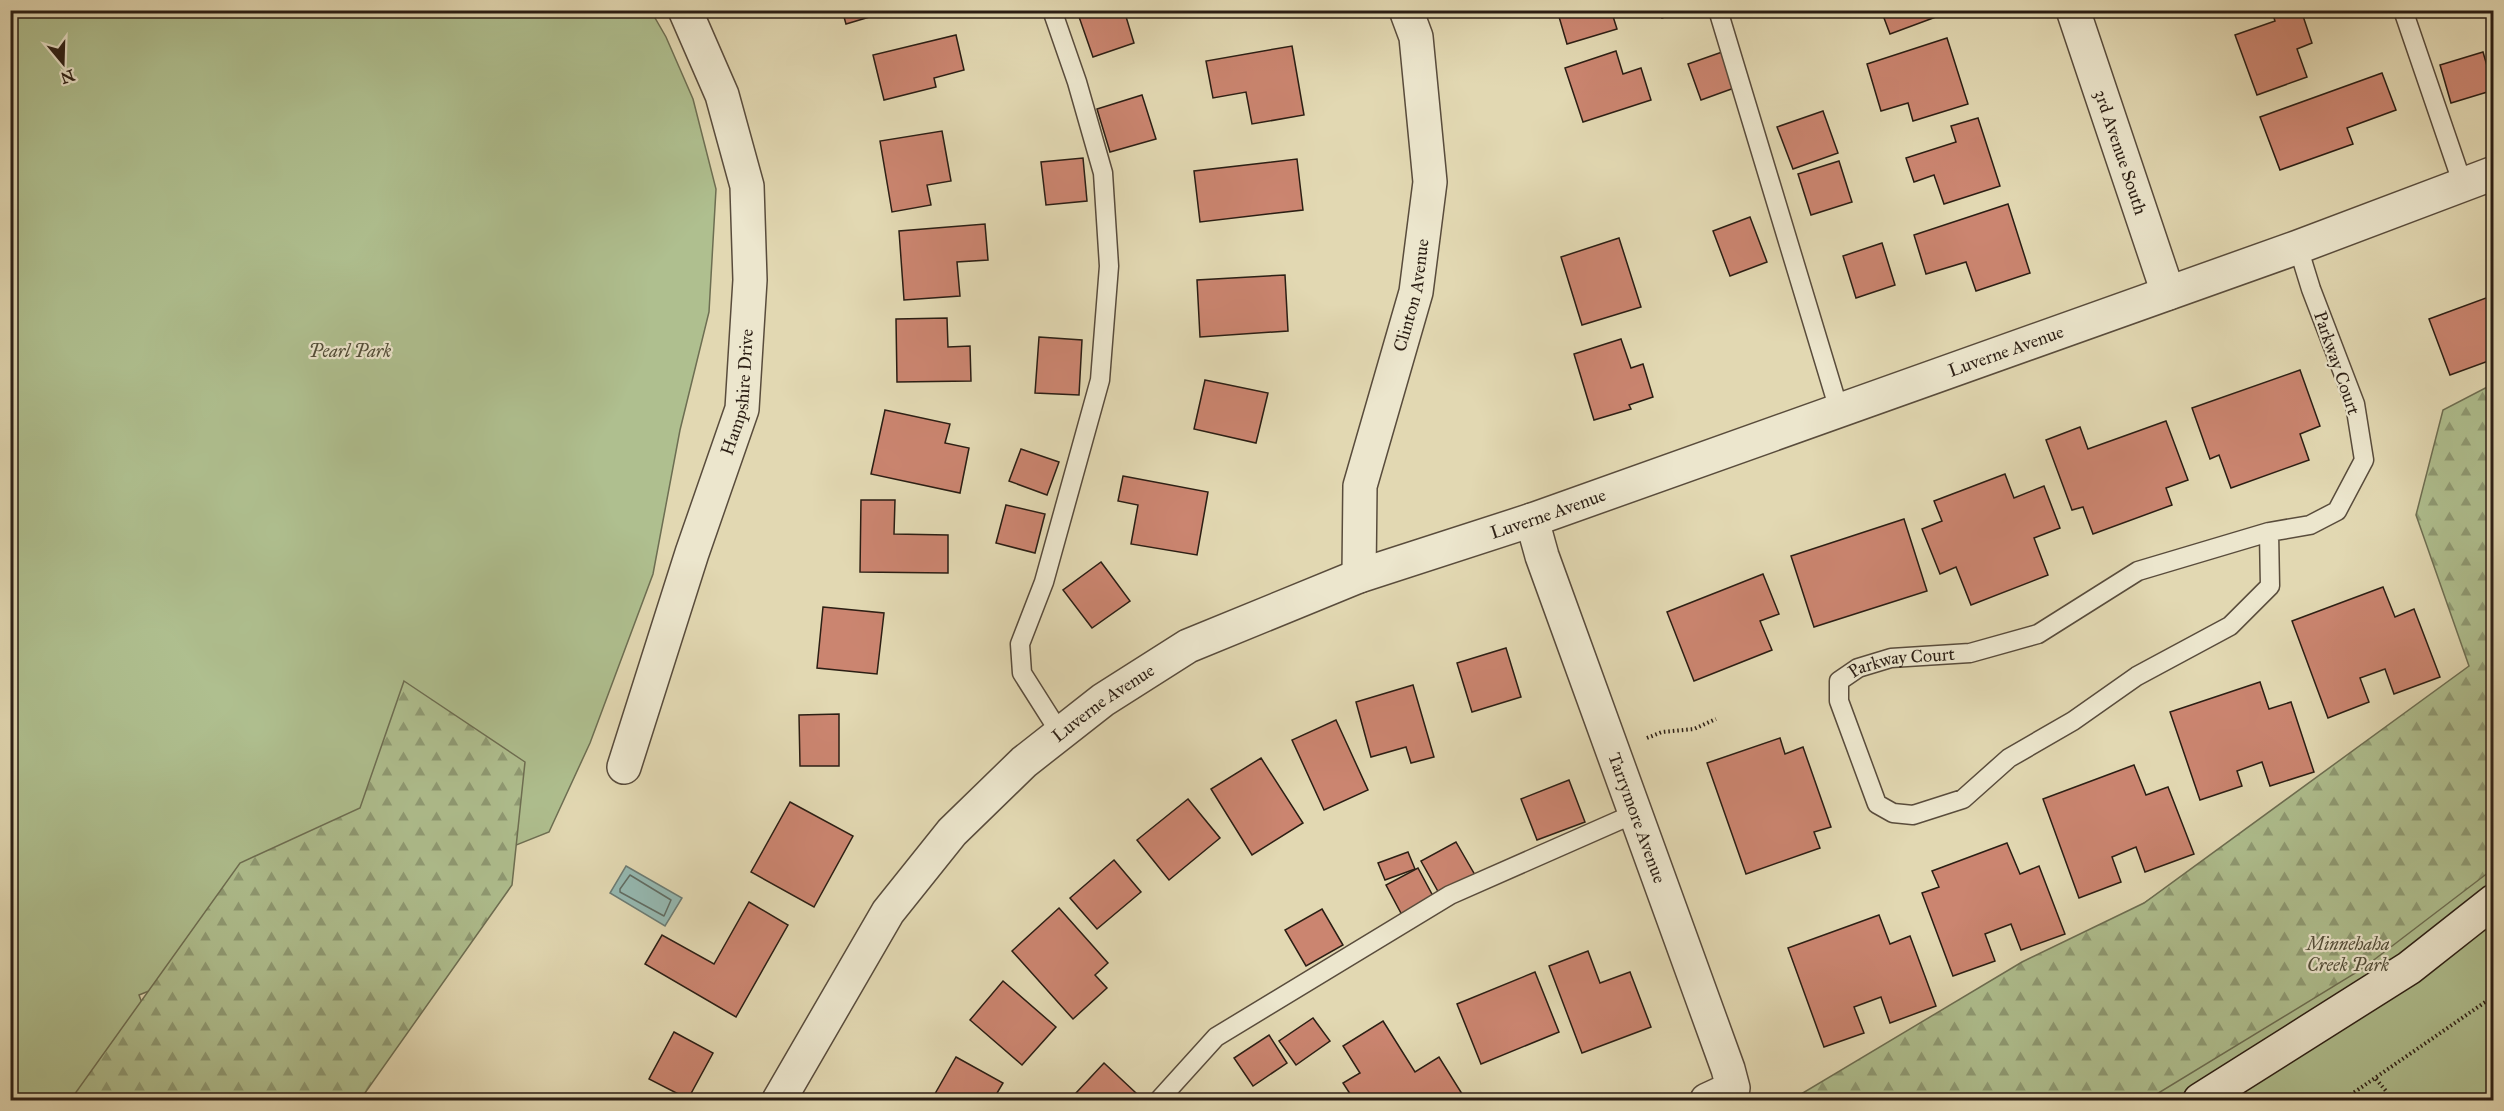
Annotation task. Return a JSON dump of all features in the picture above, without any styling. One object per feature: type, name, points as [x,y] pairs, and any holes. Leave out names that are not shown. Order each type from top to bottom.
[{"type":"street","name":"Hampshire Drive","points":[[624,767],[692,553],[742,409],[750,280],[747,186],[722,95],[685,10]]},
{"type":"street","name":"Clinton Avenue","points":[[1359,576],[1360,486],[1416,292],[1430,182],[1416,38],[1406,10]]},
{"type":"street","name":"3rd Avenue South","points":[[2073,10],[2168,293]]},
{"type":"street","name":"Luverne Avenue","points":[[779,1101],[888,912],[952,832],[1024,762],[1060,733],[1102,700],[1188,646],[1359,576],[1532,520],[1839,411],[2298,247],[2493,173]]},
{"type":"street","name":"Tarrymore Avenue","points":[[1532,520],[1542,556],[1733,1088],[1707,1101]]},
{"type":"street","points":[[2200,1101],[2409,968],[2493,901]]},
{"type":"lane","points":[[1052,10],[1077,82],[1103,173],[1110,266],[1100,380],[1044,582],[1020,644],[1022,673],[1060,733]]},
{"type":"lane","points":[[1718,10],[1839,411]]},
{"type":"lane","points":[[2403,10],[2463,184]]},
{"type":"lane","name":"Parkway Court","points":[[2269,532],[2270,586],[2230,626],[2137,676],[2073,721],[2009,758],[1964,799],[1913,815],[1893,813],[1877,804],[1839,701],[1839,681],[1858,668],[1891,658],[1970,653],[2038,634],[2138,572],[2269,532],[2310,525],[2337,511],[2364,460],[2355,404],[2311,289],[2298,247]]},
{"type":"lane","points":[[1159,1101],[1216,1037],[1419,913],[1450,895],[1636,813]]},
{"type":"path","points":[[1612,750],[1662,732],[1694,729],[1716,718]]},
{"type":"path","points":[[2343,1101],[2493,996]]},
{"type":"path","points":[[2376,1079],[2385,1091],[2388,1101]]},
{"type":"green space","name":"Pearl Park","points":[[10,11],[651,11],[666,37],[693,99],[716,189],[709,312],[680,430],[653,574],[590,743],[549,832],[139,995],[178,1100],[11,1100]]},
{"type":"green space","name":"Minnehaha Creek Park","points":[[2493,384],[2493,869],[2362,969],[2147,1100],[1791,1100],[2022,962],[2144,903],[2469,666],[2416,515],[2443,410]]},
{"type":"green space","name":"Minnehaha Creek Park","points":[[2493,665],[2493,1100],[1831,1100],[1973,1020]]},
{"type":"green space","points":[[404,681],[525,762],[512,885],[360,1100],[73,1100],[74,1095],[240,863],[360,808]]},
{"type":"water","points":[[626,866],[682,898],[665,926],[610,893]]},
{"type":"building","points":[[842,10],[893,10],[846,24]]},
{"type":"building","points":[[1088,10],[1124,10],[1134,43],[1093,57],[1078,14]]},
{"type":"building","points":[[1557,10],[1611,10],[1617,29],[1567,44]]},
{"type":"building","points":[[1659,10],[1684,10],[1662,18]]},
{"type":"building","points":[[1881,10],[1943,10],[1944,14],[1890,34]]},
{"type":"building","points":[[2301,10],[2312,43],[2297,49],[2307,77],[2257,95],[2235,35],[2275,21],[2272,12]]},
{"type":"building","points":[[956,35],[964,70],[934,78],[936,87],[884,100],[873,55]]},
{"type":"building","points":[[1947,38],[1968,104],[1913,121],[1908,103],[1881,111],[1867,64]]},
{"type":"building","points":[[1292,46],[1304,115],[1252,124],[1246,92],[1213,98],[1206,61]]},
{"type":"building","points":[[1616,51],[1623,74],[1641,68],[1651,100],[1583,122],[1565,68]]},
{"type":"building","points":[[1725,51],[1737,87],[1701,100],[1688,64]]},
{"type":"building","points":[[2483,52],[2494,90],[2451,103],[2440,65]]},
{"type":"building","points":[[2382,73],[2396,110],[2347,128],[2353,144],[2280,170],[2260,117]]},
{"type":"building","points":[[1142,95],[1156,139],[1110,152],[1097,109]]},
{"type":"building","points":[[1823,111],[1838,153],[1793,169],[1777,127]]},
{"type":"building","points":[[1978,118],[2000,186],[1944,204],[1934,175],[1914,182],[1906,158],[1956,142],[1951,126]]},
{"type":"building","points":[[942,131],[951,181],[927,185],[931,205],[892,212],[880,141]]},
{"type":"building","points":[[1083,158],[1087,201],[1046,205],[1041,162]]},
{"type":"building","points":[[1297,159],[1303,210],[1200,222],[1194,171]]},
{"type":"building","points":[[1839,161],[1852,202],[1811,215],[1798,174]]},
{"type":"building","points":[[2008,204],[2030,273],[1976,291],[1966,262],[1926,274],[1914,235]]},
{"type":"building","points":[[1750,217],[1767,262],[1730,276],[1713,231]]},
{"type":"building","points":[[985,224],[988,260],[957,262],[960,296],[904,300],[899,231]]},
{"type":"building","points":[[1619,238],[1641,307],[1582,325],[1561,257]]},
{"type":"building","points":[[1882,243],[1895,285],[1856,298],[1843,256]]},
{"type":"building","points":[[1285,275],[1288,331],[1200,337],[1197,280]]},
{"type":"building","points":[[2494,295],[2494,359],[2450,375],[2429,319]]},
{"type":"building","points":[[947,318],[948,347],[970,346],[971,381],[897,382],[896,319]]},
{"type":"building","points":[[1039,337],[1082,340],[1079,395],[1035,393]]},
{"type":"building","points":[[1621,339],[1631,368],[1643,364],[1653,397],[1629,405],[1631,409],[1594,420],[1574,354]]},
{"type":"building","points":[[2300,370],[2320,426],[2300,434],[2309,460],[2231,488],[2219,455],[2210,459],[2192,408]]},
{"type":"building","points":[[1205,380],[1268,393],[1256,443],[1194,429]]},
{"type":"building","points":[[885,410],[950,424],[945,443],[969,448],[960,493],[871,474]]},
{"type":"building","points":[[2166,421],[2188,480],[2166,488],[2172,505],[2093,534],[2083,507],[2072,510],[2046,440],[2080,427],[2088,449]]},
{"type":"building","points":[[1021,449],[1059,462],[1047,495],[1009,481]]},
{"type":"building","points":[[2005,474],[2014,498],[2044,486],[2060,528],[2034,538],[2048,575],[1971,605],[1956,567],[1940,574],[1922,529],[1942,521],[1934,501]]},
{"type":"building","points":[[1123,476],[1208,492],[1197,555],[1131,544],[1138,505],[1118,501]]},
{"type":"building","points":[[861,500],[895,500],[894,534],[948,535],[948,573],[860,572]]},
{"type":"building","points":[[1006,505],[1045,514],[1035,553],[996,543]]},
{"type":"building","points":[[1904,519],[1927,591],[1814,627],[1791,556]]},
{"type":"building","points":[[1101,562],[1130,601],[1092,628],[1063,590]]},
{"type":"building","points":[[1763,574],[1779,614],[1760,621],[1772,650],[1694,681],[1667,612]]},
{"type":"building","points":[[2383,587],[2395,617],[2414,609],[2440,677],[2394,694],[2385,669],[2360,678],[2369,702],[2328,718],[2292,621]]},
{"type":"building","points":[[823,607],[884,613],[877,674],[817,668]]},
{"type":"building","points":[[1506,648],[1521,697],[1472,712],[1457,663]]},
{"type":"building","points":[[2260,682],[2269,709],[2291,702],[2314,772],[2270,786],[2262,762],[2237,771],[2242,786],[2200,800],[2170,712]]},
{"type":"building","points":[[1413,685],[1434,757],[1411,763],[1406,747],[1371,757],[1356,702]]},
{"type":"building","points":[[839,714],[839,766],[800,766],[799,715]]},
{"type":"building","points":[[1336,720],[1368,790],[1324,810],[1292,740]]},
{"type":"building","points":[[1780,738],[1785,754],[1803,747],[1831,827],[1814,832],[1820,848],[1746,874],[1707,763]]},
{"type":"building","points":[[1261,758],[1303,823],[1252,855],[1211,789]]},
{"type":"building","points":[[2134,765],[2146,795],[2168,787],[2194,854],[2145,872],[2136,847],[2112,857],[2121,882],[2079,898],[2043,799]]},
{"type":"building","points":[[1569,780],[1585,822],[1537,840],[1521,799]]},
{"type":"building","points":[[1188,799],[1220,838],[1169,880],[1137,840]]},
{"type":"building","points":[[790,802],[853,836],[814,907],[751,872]]},
{"type":"building","points":[[1456,842],[1475,875],[1440,895],[1421,861]]},
{"type":"building","points":[[2007,843],[2020,874],[2039,866],[2065,934],[2021,950],[2011,924],[1985,934],[1995,961],[1953,976],[1922,893],[1939,887],[1932,871]]},
{"type":"building","points":[[1408,852],[1415,869],[1385,880],[1378,863]]},
{"type":"building","points":[[1114,860],[1141,892],[1097,929],[1070,898]]},
{"type":"building","points":[[1418,868],[1434,898],[1402,915],[1386,885]]},
{"type":"building","points":[[749,902],[788,925],[736,1017],[645,964],[662,935],[714,964]]},
{"type":"building","points":[[1059,908],[1108,963],[1095,975],[1107,988],[1073,1019],[1012,951]]},
{"type":"building","points":[[1322,909],[1343,945],[1306,966],[1285,930]]},
{"type":"building","points":[[1879,915],[1890,944],[1910,936],[1936,1006],[1890,1023],[1881,997],[1854,1007],[1864,1033],[1824,1047],[1788,948]]},
{"type":"building","points":[[1588,951],[1600,983],[1630,972],[1651,1027],[1582,1053],[1549,966]]},
{"type":"building","points":[[1535,972],[1559,1032],[1481,1064],[1457,1004]]},
{"type":"building","points":[[1003,981],[1056,1027],[1022,1065],[970,1020]]},
{"type":"building","points":[[1313,1018],[1330,1041],[1296,1065],[1279,1041]]},
{"type":"building","points":[[1383,1021],[1415,1072],[1439,1057],[1464,1097],[1459,1100],[1354,1100],[1343,1083],[1360,1073],[1343,1046]]},
{"type":"building","points":[[674,1032],[713,1053],[688,1099],[649,1079]]},
{"type":"building","points":[[1269,1035],[1287,1063],[1253,1086],[1234,1058]]},
{"type":"building","points":[[956,1057],[1003,1083],[993,1100],[932,1099]]},
{"type":"building","points":[[1104,1063],[1136,1093],[1129,1100],[1084,1100],[1076,1093]]},
{"type":"building","points":[[561,1094],[575,1100],[558,1100]]}]
